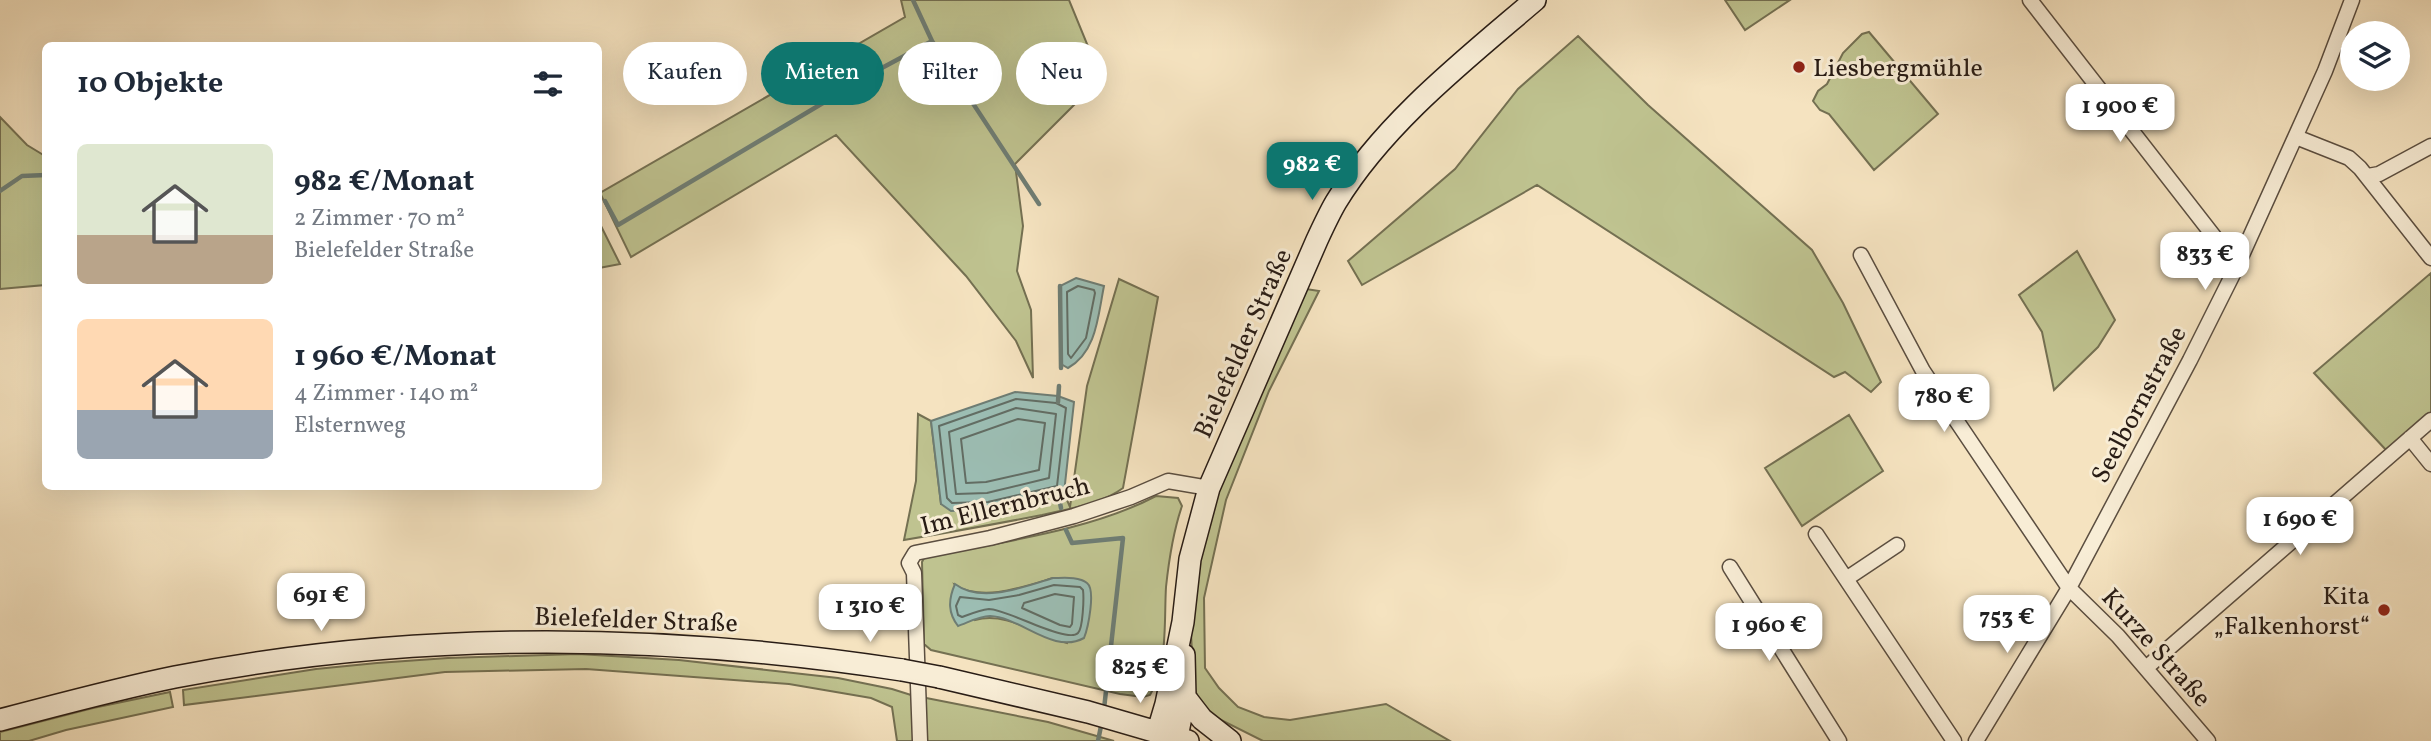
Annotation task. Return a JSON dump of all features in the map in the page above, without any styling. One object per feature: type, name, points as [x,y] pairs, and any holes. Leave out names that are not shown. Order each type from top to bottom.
[{"type":"main road","name":"Bielefelder Straße","points":[[1174,737],[1166,704],[1183,622],[1190,559],[1209,488],[1336,201],[1364,163],[1419,102],[1535,0]]},
{"type":"main road","name":"Bielefelder Straße","points":[[1174,737],[1185,697],[1183,622]]},
{"type":"main road","name":"Bielefelder Straße","points":[[0,720],[114,691],[239,666],[346,652],[462,644],[629,643],[684,645],[819,658],[902,670],[1088,712],[1174,737]]},
{"type":"main road","points":[[1185,697],[1202,719],[1230,741]]},
{"type":"street","points":[[2030,0],[2237,266]]},
{"type":"street","name":"Seelbornstraße","points":[[1976,741],[2068,587],[2190,360],[2296,137],[2352,0]]},
{"type":"street","points":[[2296,137],[2349,158],[2368,176],[2431,258]]},
{"type":"street","points":[[2368,176],[2379,174],[2431,146]]},
{"type":"street","name":"Kurze Straße","points":[[1861,255],[1923,371],[2068,587],[2110,627],[2208,741]]},
{"type":"street","points":[[2146,668],[2431,420]]},
{"type":"street","points":[[2410,438],[2431,464]]},
{"type":"street","name":"Im Ellernbruch","points":[[920,741],[914,573],[909,563],[915,553],[990,538],[1074,516],[1168,481],[1209,488]]},
{"type":"street","points":[[1816,534],[1954,741]]},
{"type":"street","points":[[1846,579],[1897,545]]},
{"type":"street","points":[[1730,567],[1839,741]]},
{"type":"green space","points":[[901,0],[1069,0],[1086,42],[1016,42],[1016,105],[1074,105],[1015,164],[1023,226],[1017,271],[1031,310],[1033,378],[1016,341],[966,276],[836,135],[631,257],[602,197],[602,192],[761,100],[761,105],[884,105],[884,42],[862,42],[905,17]]},
{"type":"green space","points":[[1725,0],[1790,0],[1745,30]]},
{"type":"green space","points":[[1869,32],[1938,114],[1874,170],[1829,114],[1820,110],[1813,101],[1818,91],[1827,84],[1843,53],[1862,34]]},
{"type":"green space","points":[[1578,36],[1648,105],[1812,250],[1843,303],[1881,382],[1871,392],[1845,372],[1834,377],[1537,185],[1362,285],[1348,261],[1455,169],[1518,89]]},
{"type":"green space","points":[[0,117],[27,145],[42,154],[42,285],[0,289]]},
{"type":"green space","points":[[602,228],[620,264],[602,267]]},
{"type":"green space","points":[[2077,251],[2115,320],[2098,347],[2054,390],[2042,332],[2019,295]]},
{"type":"green space","points":[[2431,273],[2431,413],[2387,451],[2314,373]]},
{"type":"green space","points":[[1119,279],[1158,297],[1123,488],[1115,494],[1074,508],[904,540],[916,481],[918,414],[931,421],[941,504],[1064,493],[1070,507],[1087,386]]},
{"type":"green space","points":[[1306,289],[1319,291],[1269,391],[1226,500],[1204,598],[1205,668],[1219,688],[1238,707],[1264,717],[1290,720],[1386,704],[1450,741],[1263,741],[1217,718],[1200,703],[1194,687],[1191,634],[1197,572],[1220,482]]},
{"type":"green space","points":[[1849,415],[1883,471],[1802,526],[1765,468]]},
{"type":"green space","points":[[1156,496],[1178,498],[1182,506],[1168,566],[1160,670],[1150,695],[1143,697],[1120,694],[931,650],[924,644],[924,558],[1073,527],[1130,508]],"holes":[[[1053,578],[1083,581],[1067,643],[1010,621],[987,618],[975,620],[955,585],[966,590],[990,593],[1016,589]]]},
{"type":"green space","points":[[578,654],[679,660],[838,678],[1048,722],[1114,741],[897,741],[892,707],[871,698],[789,684],[586,669],[445,672],[184,705],[183,690],[316,669],[448,658]]},
{"type":"green space","points":[[170,692],[173,707],[66,730],[29,741],[0,741],[0,732]]},
{"type":"water","points":[[1076,278],[1104,286],[1091,343],[1078,361],[1068,368],[1061,364],[1060,286]]},
{"type":"water","points":[[1015,392],[1058,396],[1074,402],[1064,493],[989,509],[951,511],[941,504],[931,421]]},
{"type":"water","points":[[1053,578],[1080,579],[1090,587],[1090,609],[1084,638],[1061,642],[1013,622],[990,616],[958,626],[952,616],[950,601],[955,584],[965,590],[990,593],[1016,589]]},
{"type":"waterway","points":[[913,0],[932,41],[1039,204]]},
{"type":"waterway","points":[[605,201],[618,225],[880,69],[932,41]]},
{"type":"waterway","points":[[0,191],[22,176],[42,175]]},
{"type":"waterway","points":[[1060,286],[1061,368]]},
{"type":"waterway","points":[[1058,402],[1059,386]]},
{"type":"waterway","points":[[1057,488],[1061,508]]},
{"type":"waterway","points":[[1066,530],[1072,543],[1123,538],[1104,709]]},
{"type":"waterway","points":[[1098,741],[1102,721]]},
{"type":"place","name":"Liesbergmühle","points":[[1799,67]]},
{"type":"place","name":"Kita „Falkenhorst“","points":[[2384,610]]}]
